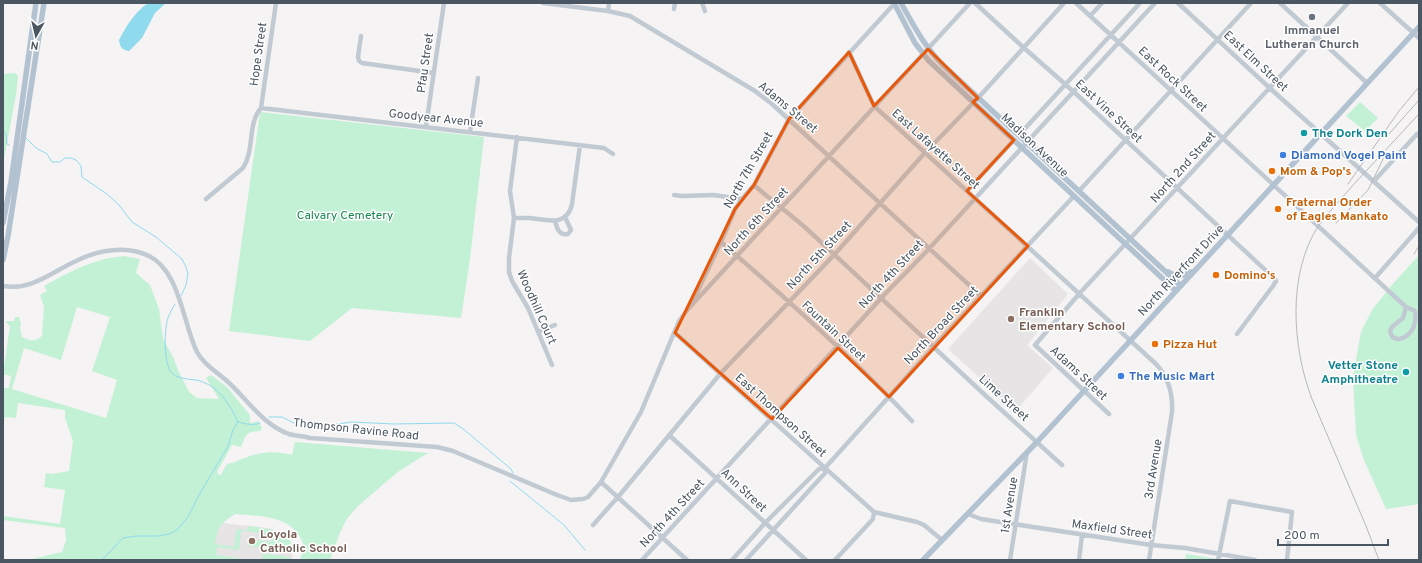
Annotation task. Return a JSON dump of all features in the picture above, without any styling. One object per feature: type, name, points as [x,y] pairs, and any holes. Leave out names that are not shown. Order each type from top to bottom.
[{"type":"main road","points":[[27,96],[36,3]]},
{"type":"main road","points":[[3,260],[27,96],[44,3]]},
{"type":"main road","name":"Madison Avenue","points":[[894,3],[923,55],[1176,291]]},
{"type":"main road","name":"Madison Avenue","points":[[901,3],[928,49],[943,65],[1181,286]]},
{"type":"main road","name":"North Riverfront Drive","points":[[923,560],[1037,442],[1419,27]]},
{"type":"main road","points":[[3,223],[14,182]]},
{"type":"main road","points":[[1163,269],[1175,276],[1180,276],[1196,268]]},
{"type":"street","name":"Hope Street","points":[[261,108],[276,3]]},
{"type":"street","name":"Pfau Street","points":[[426,126],[444,3]]},
{"type":"street","name":"Adams Street","points":[[543,3],[608,11],[637,19],[755,91],[789,119],[981,296]]},
{"type":"street","points":[[608,11],[609,3]]},
{"type":"street","points":[[674,9],[675,3]]},
{"type":"street","points":[[702,3],[705,11]]},
{"type":"street","name":"North 7th Street","points":[[688,310],[721,242],[735,209],[754,185],[789,119],[894,3]]},
{"type":"street","name":"North 6th Street","points":[[601,482],[641,412],[679,321],[736,256],[783,208],[874,106],[970,3]]},
{"type":"street","name":"East Vine Street","points":[[976,3],[1023,48],[1074,92],[1273,277],[1276,281],[1237,334]]},
{"type":"street","name":"North 5th Street","points":[[593,525],[720,374],[834,255],[925,153],[978,98],[1064,3]]},
{"type":"street","name":"East Rock Street","points":[[1076,3],[1406,307],[1415,312],[1412,330],[1405,338],[1396,339],[1390,331],[1392,327],[1403,318],[1406,307]]},
{"type":"street","points":[[1090,16],[1102,3]]},
{"type":"street","points":[[1019,135],[1140,3]]},
{"type":"street","name":"North 4th Street","points":[[642,560],[838,348],[882,298],[1156,3]]},
{"type":"street","name":"East Elm Street","points":[[1178,3],[1419,222]]},
{"type":"street","points":[[1079,191],[1251,3]]},
{"type":"street","points":[[1280,3],[1367,84]]},
{"type":"street","name":"North 2nd Street","points":[[1035,345],[1079,294],[1348,3]]},
{"type":"street","points":[[1380,3],[1419,38]]},
{"type":"street","points":[[361,36],[358,57],[359,61],[362,63],[434,73]]},
{"type":"street","name":"East Lafayette Street","points":[[849,52],[874,106],[1131,340],[1159,367],[1168,382]]},
{"type":"street","points":[[470,132],[478,78]]},
{"type":"street","points":[[206,199],[243,168],[247,162],[254,122],[257,113],[261,108]]},
{"type":"street","name":"Goodyear Avenue","points":[[261,108],[426,126],[604,148],[613,154]]},
{"type":"street","points":[[1374,181],[1418,135]]},
{"type":"street","name":"Woodhill Court","points":[[517,137],[510,191],[514,218],[509,258],[509,272],[512,281],[528,308],[552,365]]},
{"type":"street","points":[[967,191],[1014,140]]},
{"type":"street","points":[[514,218],[555,221],[570,213],[580,145]]},
{"type":"street","name":"Lime Street","points":[[754,185],[777,206],[783,208],[808,230],[1062,465]]},
{"type":"street","points":[[674,195],[713,195],[742,199]]},
{"type":"street","name":"North Broad Street","points":[[732,560],[765,523],[818,470],[824,468],[1074,196]]},
{"type":"street","points":[[555,221],[560,232],[563,234],[568,234],[570,230],[565,216]]},
{"type":"street","points":[[1375,278],[1419,228]]},
{"type":"street","name":"Fountain Street","points":[[721,242],[838,348],[912,421]]},
{"type":"street","name":"Thompson Ravine Road","points":[[3,286],[18,287],[28,285],[39,281],[77,260],[98,253],[119,250],[136,252],[155,260],[166,271],[178,296],[197,352],[205,363],[228,382],[248,404],[272,426],[290,434],[310,438],[443,448],[571,500],[588,497],[601,482]]},
{"type":"street","points":[[538,332],[554,325]]},
{"type":"street","name":"East Thompson Street","points":[[674,332],[874,512]]},
{"type":"street","name":"Adams Street","points":[[1035,345],[1109,414]]},
{"type":"street","name":"3rd Avenue","points":[[1149,560],[1172,412],[1172,398],[1168,382]]},
{"type":"street","name":"Ann Street","points":[[669,435],[806,560]]},
{"type":"street","name":"1st Avenue","points":[[1010,560],[1027,452]]},
{"type":"street","name":"North Broad Street","points":[[746,560],[825,473],[824,468]]},
{"type":"street","points":[[601,482],[687,560]]},
{"type":"street","points":[[1218,560],[1230,501],[1292,512],[1287,560]]},
{"type":"street","points":[[835,560],[873,519],[874,512],[917,522],[929,528],[942,540]]},
{"type":"street","name":"Maxfield Street","points":[[968,514],[976,518],[1082,535],[1151,545],[1185,548],[1255,560]]},
{"type":"street","points":[[1079,560],[1082,535]]},
{"type":"highlighted area","points":[[928,49],[978,98],[973,102],[1014,140],[967,191],[1028,246],[889,397],[838,348],[772,419],[675,333],[735,209],[754,185],[789,119],[849,52],[874,106]]},
{"type":"shaded area","name":"Franklin Elementary School","points":[[1030,258],[1068,294],[1027,345],[1053,368],[1016,411],[948,349]]},
{"type":"shaded area","name":"Loyola Catholic School","points":[[223,523],[268,528],[279,532],[287,537],[291,542],[292,560],[207,560],[214,535]]},
{"type":"green space","points":[[15,73],[18,76],[16,95],[3,164],[3,74]]},
{"type":"green space","points":[[1360,102],[1378,118],[1365,131],[1346,116]]},
{"type":"green space","name":"Calvary Cemetery","points":[[260,112],[484,137],[470,259],[461,318],[352,308],[310,341],[229,331]]},
{"type":"green space","points":[[1419,255],[1419,504],[1386,509],[1364,460],[1356,435],[1353,376],[1361,332],[1372,310]]},
{"type":"green space","points":[[124,256],[140,259],[136,273],[150,285],[159,309],[163,339],[189,392],[197,398],[219,399],[206,378],[211,375],[227,387],[250,415],[250,423],[258,421],[262,428],[260,431],[247,434],[241,447],[232,445],[217,472],[220,476],[227,464],[257,454],[268,452],[292,455],[295,442],[428,453],[399,471],[358,506],[346,520],[330,560],[300,560],[303,550],[302,541],[298,534],[285,523],[260,516],[235,514],[220,526],[215,544],[234,547],[237,529],[246,530],[241,531],[239,550],[217,547],[216,555],[245,560],[27,560],[62,552],[66,540],[65,528],[3,520],[3,516],[60,524],[65,490],[44,487],[46,473],[52,474],[69,471],[73,441],[65,418],[65,410],[18,403],[16,418],[5,417],[3,429],[3,388],[9,388],[11,376],[3,374],[10,326],[5,322],[14,321],[15,317],[19,317],[22,337],[32,340],[39,338],[42,336],[44,307],[40,295],[47,291],[44,286],[82,266]],"holes":[[[77,307],[110,317],[92,371],[117,380],[106,418],[12,389],[24,348],[61,360]]]},
{"type":"green space","points":[[248,526],[269,529],[282,533],[291,542],[292,549],[285,551],[248,546],[249,539],[271,542],[272,535],[247,531]]},
{"type":"green space","points":[[263,553],[289,557],[291,560],[262,560]]},
{"type":"green space","points":[[1186,554],[1218,559],[1185,560]]},
{"type":"water","points":[[148,3],[166,3],[155,13],[142,38],[129,51],[123,49],[119,40],[131,20]]},
{"type":"waterway","points":[[3,130],[6,134],[7,144],[9,145]]},
{"type":"waterway","points":[[26,138],[36,148],[47,154],[52,162],[60,162],[65,158],[76,160],[81,166],[82,177],[107,194],[119,205],[132,222],[156,237],[182,259],[188,274],[186,285],[181,296]]},
{"type":"waterway","points":[[175,304],[168,318],[166,330],[165,348],[167,364],[170,370],[178,377],[204,382],[216,390],[227,402],[238,422]]},
{"type":"waterway","points":[[269,417],[282,417],[302,427],[316,427],[352,422],[394,424],[454,423],[511,469],[513,473]]},
{"type":"waterway","points":[[238,422],[252,425],[260,423]]},
{"type":"waterway","points":[[102,560],[123,538],[136,536],[158,536],[169,534],[177,530],[188,517],[199,495],[228,446],[233,430],[238,422]]},
{"type":"waterway","points":[[510,481],[564,525],[585,550]]},
{"type":"railway","points":[[1348,184],[1399,111],[1419,87]]},
{"type":"railway","points":[[1389,134],[1419,100]]},
{"type":"railway","points":[[1379,560],[1305,379],[1297,334],[1297,287],[1309,244],[1319,225],[1355,183],[1419,114]]},
{"type":"railway","points":[[1336,223],[1368,190],[1386,153]]},
{"type":"railway","points":[[1414,254],[1419,246]]},
{"type":"place","name":"Immanuel Lutheran Church","points":[[1312,17]]},
{"type":"place","name":"The Dork Den","points":[[1304,133]]},
{"type":"place","name":"Diamond Vogel Paint","points":[[1283,155]]},
{"type":"place","name":"Mom & Pop's","points":[[1272,171]]},
{"type":"place","name":"Fraternal Order of Eagles Mankato","points":[[1278,209]]},
{"type":"place","name":"Domino's","points":[[1216,275]]},
{"type":"place","name":"Franklin Elementary School","points":[[1011,319]]},
{"type":"place","name":"Pizza Hut","points":[[1155,344]]},
{"type":"place","name":"Vetter Stone Amphitheatre","points":[[1406,372]]},
{"type":"place","name":"The Music Mart","points":[[1121,376]]},
{"type":"place","name":"Loyola Catholic School","points":[[252,541]]}]
